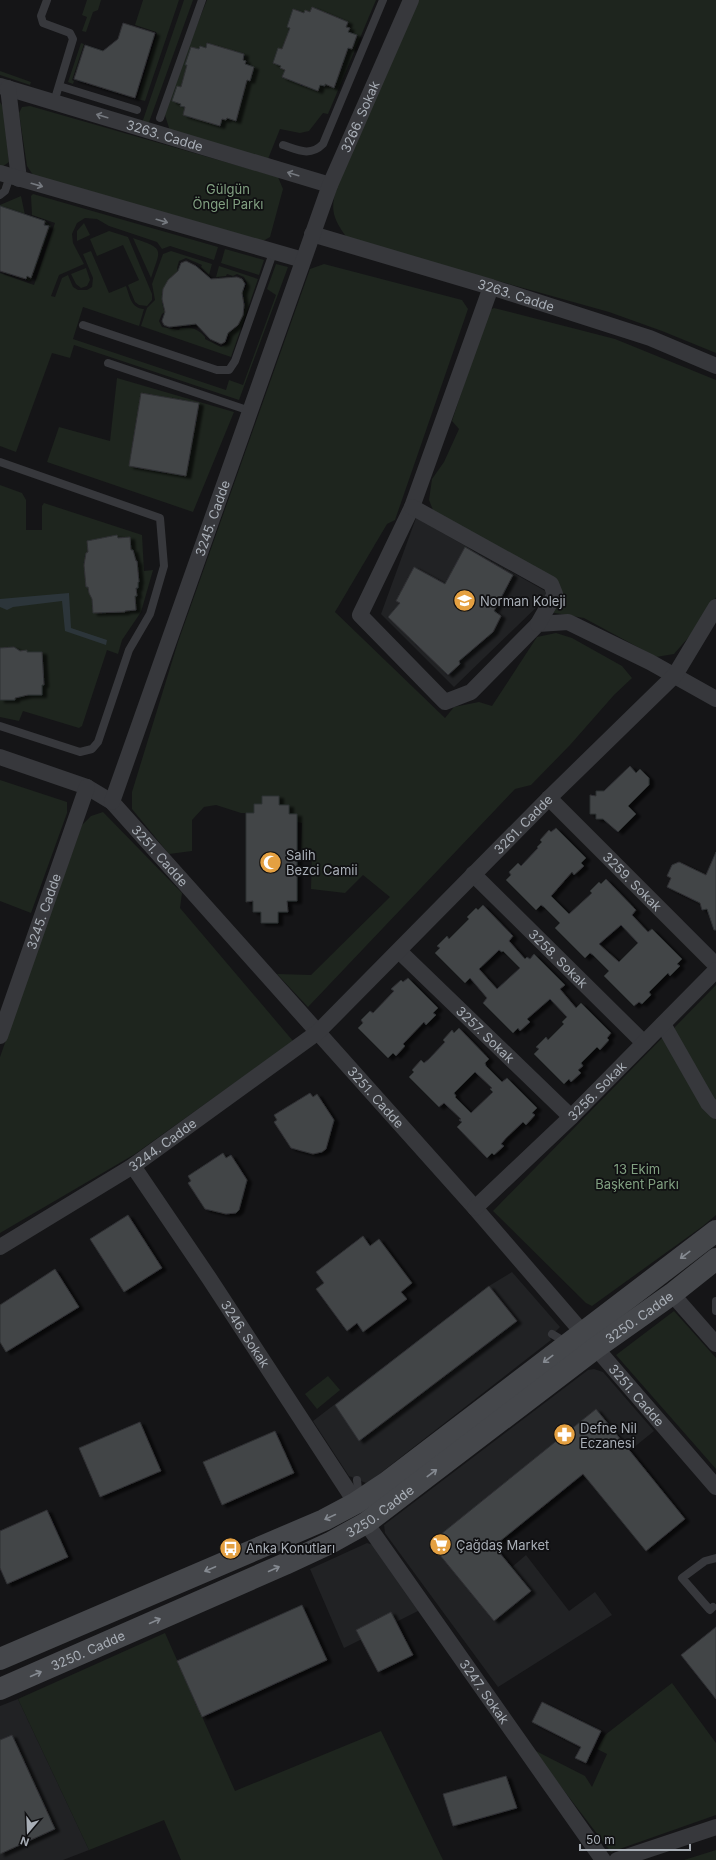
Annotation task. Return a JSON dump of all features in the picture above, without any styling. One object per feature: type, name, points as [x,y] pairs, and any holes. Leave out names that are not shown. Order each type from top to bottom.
[{"type":"street","name":"3266. Sokak","points":[[312,234],[330,185],[410,0]]},
{"type":"street","name":"3263. Cadde","points":[[4,87],[330,185]]},
{"type":"street","points":[[4,87],[10,176],[273,253],[303,260]]},
{"type":"street","name":"3263. Cadde","points":[[312,234],[491,287],[650,338],[716,366]]},
{"type":"street","name":"3245. Cadde","points":[[112,802],[312,234]]},
{"type":"street","points":[[412,507],[551,584],[555,594],[538,624],[471,692],[445,702],[360,615],[412,507],[491,287]]},
{"type":"street","name":"3261. Cadde","points":[[318,1032],[549,798],[675,675],[716,607]]},
{"type":"street","points":[[538,624],[568,622],[675,675],[716,699]]},
{"type":"street","name":"3251. Cadde","points":[[0,757],[87,787],[112,802],[475,1208],[575,1339],[716,1487]]},
{"type":"street","name":"3245. Cadde","points":[[0,1036],[87,787]]},
{"type":"street","name":"3259. Sokak","points":[[549,798],[716,965]]},
{"type":"street","name":"3258. Sokak","points":[[473,874],[644,1043]]},
{"type":"street","name":"3257. Sokak","points":[[399,951],[570,1118]]},
{"type":"street","name":"3256. Sokak","points":[[475,1208],[570,1118],[716,970]]},
{"type":"street","points":[[663,1024],[708,1103],[716,1111]]},
{"type":"street","name":"3244. Cadde","points":[[0,1247],[133,1166],[318,1032]]},
{"type":"street","name":"3246. Sokak","points":[[133,1166],[358,1502]]},
{"type":"street","name":"3250. Cadde","points":[[0,1659],[324,1520],[358,1502],[716,1231]]},
{"type":"street","name":"3250. Cadde","points":[[0,1689],[285,1564],[330,1543],[366,1523],[575,1339],[672,1294],[716,1259]]},
{"type":"street","points":[[672,1294],[716,1344]]},
{"type":"street","name":"3247. Sokak","points":[[366,1523],[602,1860]]},
{"type":"street","points":[[617,1860],[716,1827]]},
{"type":"lane","points":[[47,0],[41,16],[43,24],[70,33],[73,39],[54,102]]},
{"type":"lane","points":[[160,118],[202,0]]},
{"type":"lane","points":[[283,145],[303,152],[310,152],[317,150],[323,144],[383,0]]},
{"type":"lane","points":[[59,86],[137,110]]},
{"type":"lane","points":[[0,195],[5,191],[10,176]]},
{"type":"lane","points":[[83,325],[217,370],[228,370],[236,361],[273,253]]},
{"type":"lane","points":[[108,362],[250,412]]},
{"type":"lane","points":[[0,462],[160,518],[164,566],[150,614],[133,640],[98,742],[92,749],[80,752],[0,726]]},
{"type":"lane","points":[[716,1301],[716,1311]]},
{"type":"lane","points":[[357,1480],[358,1502]]},
{"type":"lane","points":[[714,1607],[710,1610],[682,1578],[704,1561],[716,1558]]},
{"type":"shaded area","name":"Norman Koleji","points":[[416,518],[547,592],[547,597],[454,687],[381,614]]},
{"type":"shaded area","points":[[69,593],[71,628],[107,640],[106,645],[65,631],[62,601],[13,607],[7,610],[0,607],[0,599]]},
{"type":"shaded area","points":[[512,1272],[560,1327],[550,1337],[551,1340],[369,1482],[366,1483],[349,1476],[313,1421],[489,1286]]},
{"type":"shaded area","points":[[594,1369],[603,1372],[654,1431],[590,1483],[583,1475],[495,1546],[512,1567],[526,1555],[569,1611],[595,1592],[612,1615],[498,1687],[385,1533],[384,1525],[588,1370]]},
{"type":"shaded area","points":[[367,1543],[373,1545],[420,1610],[344,1648],[310,1569]]},
{"type":"shaded area","points":[[18,1699],[89,1850],[63,1860],[0,1860],[0,1706]]},
{"type":"green space","points":[[87,0],[101,0],[98,10],[93,12],[86,32],[82,31],[87,17],[82,15]]},
{"type":"green space","points":[[143,0],[179,0],[145,101],[137,99],[157,34],[156,32],[135,25]]},
{"type":"green space","points":[[184,0],[193,0],[148,125],[142,123]]},
{"type":"green space","points":[[207,0],[376,0],[328,114],[323,113],[309,131],[300,133],[280,129],[268,159],[170,131],[163,109]]},
{"type":"green space","points":[[418,0],[716,0],[716,353],[662,331],[609,312],[348,239],[334,215],[333,208],[335,194],[341,175]]},
{"type":"green space","points":[[81,43],[84,44],[72,80],[74,81],[73,84],[68,82]]},
{"type":"green space","points":[[0,71],[31,82],[30,85],[0,75]]},
{"type":"green space","points":[[0,102],[3,107],[9,162],[2,167],[0,166]]},
{"type":"green space","name":"Gülgün Öngel Parkı","points":[[30,106],[278,177],[283,189],[270,237],[263,241],[33,175],[27,166],[19,113],[22,107]]},
{"type":"green space","points":[[33,194],[218,247],[214,260],[170,246],[162,249],[157,242],[109,226],[97,219],[85,218],[77,223],[72,234],[73,243],[84,264],[59,275],[51,296],[55,297],[62,278],[68,275],[73,287],[78,290],[87,290],[92,287],[93,278],[83,254],[91,251],[109,293],[126,286],[130,298],[136,307],[144,309],[139,326],[83,307],[73,339],[226,390],[229,380],[243,385],[276,295],[267,289],[276,264],[288,267],[239,400],[74,345],[70,358],[52,353],[16,452],[0,446],[0,273],[34,285],[55,223],[32,215],[31,196]]},
{"type":"green space","points":[[21,196],[25,215],[0,206],[0,205]]},
{"type":"green space","points":[[45,221],[51,226],[32,279],[29,281],[26,279],[27,276],[31,278],[48,226],[44,225]]},
{"type":"green space","points":[[84,223],[90,235],[77,241],[77,231]]},
{"type":"green space","points":[[109,231],[128,237],[152,294],[152,300],[147,306],[139,305],[135,302],[128,285],[139,280],[123,245],[97,256],[90,239]]},
{"type":"green space","points":[[133,238],[151,245],[158,251],[157,261],[151,278]]},
{"type":"green space","points":[[225,249],[264,260],[259,275],[221,263]]},
{"type":"green space","points":[[171,251],[212,264],[209,275],[201,267],[202,265],[186,258],[179,261],[177,268],[178,272],[173,275],[166,284],[162,295],[165,312],[162,314],[159,321],[162,327],[179,330],[180,328],[188,328],[197,330],[205,337],[205,339],[221,347],[227,344],[230,337],[228,333],[238,325],[241,320],[244,304],[241,292],[245,290],[247,283],[244,277],[237,274],[233,276],[227,274],[226,276],[216,277],[219,266],[258,279],[231,357],[141,326],[147,308],[155,300],[152,284],[163,254]]},
{"type":"green space","points":[[324,264],[462,300],[468,309],[395,520],[387,524],[335,612],[445,718],[454,707],[479,702],[492,706],[537,637],[556,633],[572,638],[622,666],[632,678],[614,695],[570,745],[531,785],[515,789],[308,1007],[277,974],[311,975],[390,897],[363,875],[345,893],[311,889],[312,851],[301,850],[302,823],[297,822],[289,814],[289,805],[279,805],[279,796],[262,796],[262,804],[254,805],[254,813],[241,813],[216,805],[204,807],[192,820],[192,851],[169,854],[132,809],[132,792],[178,642],[310,269]]},
{"type":"green space","points":[[86,268],[90,280],[87,286],[81,288],[76,284],[71,274]]},
{"type":"green space","points":[[494,308],[615,339],[716,380],[716,597],[701,623],[674,654],[656,657],[584,618],[549,612],[561,598],[435,515],[429,500],[432,479],[444,462],[459,429],[452,421],[488,311]]},
{"type":"green space","points":[[117,378],[234,412],[193,512],[47,462],[59,427],[110,441]]},
{"type":"green space","points":[[0,485],[22,493],[26,500],[26,530],[42,530],[42,506],[44,503],[142,535],[144,571],[153,570],[141,612],[122,640],[118,654],[107,650],[82,726],[79,728],[23,711],[19,721],[0,717]]},
{"type":"green space","points":[[0,780],[67,802],[67,813],[31,913],[0,901]]},
{"type":"green space","points":[[103,812],[182,893],[180,908],[293,1041],[135,1154],[0,1233],[0,1057],[82,825],[91,816]]},
{"type":"green space","points":[[716,985],[716,1104],[673,1034],[675,1027]]},
{"type":"green space","name":"13 Ekim Başkent Parkı","points":[[664,1036],[716,1120],[716,1215],[592,1306],[586,1303],[493,1211]]},
{"type":"green space","points":[[674,1311],[716,1358],[716,1469],[616,1355]]},
{"type":"green space","points":[[328,1376],[340,1390],[317,1409],[305,1394]]},
{"type":"green space","points":[[165,1633],[235,1791],[381,1731],[443,1860],[181,1860],[164,1820],[89,1850],[18,1699]]},
{"type":"green space","points":[[672,1683],[716,1743],[716,1815],[611,1852],[532,1749],[585,1776],[592,1787],[607,1754],[597,1749],[605,1735]]},
{"type":"green space","points":[[716,1850],[716,1860],[684,1860]]},
{"type":"building","points":[[312,7],[348,22],[346,27],[350,28],[348,32],[357,35],[352,49],[348,48],[334,88],[325,84],[325,86],[320,85],[318,91],[282,77],[285,70],[280,68],[281,66],[273,63],[278,48],[282,49],[290,28],[287,27],[293,9],[304,13],[305,10],[310,12]]},
{"type":"building","points":[[123,23],[155,33],[135,98],[74,79],[85,45],[103,51],[118,39]]},
{"type":"building","points":[[207,43],[244,54],[243,60],[246,61],[245,64],[254,67],[250,81],[247,80],[236,121],[227,118],[226,120],[222,119],[220,126],[183,115],[185,107],[172,101],[177,86],[181,87],[187,65],[185,65],[191,47],[199,49],[200,46],[206,48]]},
{"type":"building","points":[[0,206],[45,221],[44,225],[49,226],[31,278],[27,276],[26,279],[0,271]]},
{"type":"building","points":[[186,261],[196,266],[211,279],[237,277],[242,279],[245,284],[242,293],[244,305],[243,315],[238,325],[228,333],[225,342],[221,344],[210,339],[196,324],[169,327],[164,325],[162,321],[165,312],[162,299],[163,289],[168,280],[178,271],[181,263]]},
{"type":"building","points":[[141,393],[199,403],[186,476],[129,466]]},
{"type":"building","points":[[117,535],[118,538],[130,537],[131,550],[133,550],[137,561],[139,582],[138,588],[136,588],[137,596],[135,596],[136,610],[125,612],[93,613],[92,599],[88,587],[86,587],[84,565],[86,553],[88,552],[87,541]]},
{"type":"building","points":[[465,547],[513,575],[494,611],[501,616],[493,632],[459,661],[460,664],[448,675],[388,617],[400,603],[396,601],[414,567],[445,584]]},
{"type":"building","points":[[14,647],[20,651],[27,650],[27,652],[42,652],[44,685],[42,685],[42,695],[28,695],[15,698],[15,700],[0,700],[0,648]]},
{"type":"building","points":[[630,766],[636,773],[640,769],[649,778],[649,785],[628,806],[636,814],[618,832],[603,819],[596,819],[596,814],[590,814],[590,795],[596,796],[596,791],[604,791]]},
{"type":"building","name":"Salih Bezci Camii","points":[[262,796],[279,796],[279,805],[289,805],[289,814],[297,814],[297,901],[287,901],[288,912],[278,912],[278,923],[261,923],[261,912],[253,912],[253,901],[246,902],[246,813],[254,813],[254,804],[262,804]]},
{"type":"building","points":[[556,828],[586,858],[581,863],[584,866],[574,875],[572,872],[551,896],[569,914],[592,893],[590,891],[599,882],[601,884],[606,879],[636,910],[632,915],[648,932],[652,929],[682,959],[677,964],[680,966],[670,976],[668,973],[649,992],[651,995],[642,1004],[639,1002],[634,1006],[604,976],[609,971],[593,955],[590,953],[585,958],[555,928],[560,923],[544,907],[541,905],[536,910],[506,880],[511,875],[509,872],[518,863],[521,866],[538,848],[537,847],[542,842],[540,840],[549,830],[551,832]],"holes":[[[621,925],[638,943],[619,962],[599,944]]]},
{"type":"building","points":[[716,852],[716,930],[714,930],[707,909],[702,910],[700,903],[667,887],[671,878],[667,876],[672,865],[679,862],[706,875]]},
{"type":"building","points":[[483,905],[513,936],[509,941],[525,959],[527,957],[530,959],[534,954],[565,985],[560,989],[576,1008],[581,1003],[611,1033],[607,1038],[609,1040],[600,1050],[597,1047],[581,1063],[583,1066],[578,1070],[581,1073],[571,1082],[569,1079],[564,1084],[534,1054],[539,1049],[536,1047],[546,1037],[548,1040],[564,1024],[562,1022],[567,1017],[550,999],[527,1019],[530,1022],[520,1031],[518,1028],[513,1033],[483,1003],[487,998],[470,978],[465,983],[435,953],[440,948],[437,946],[447,936],[449,939],[469,919],[467,917],[476,908],[478,910]],"holes":[[[499,950],[502,952],[503,951],[520,968],[497,989],[479,969]]]},
{"type":"building","points":[[408,978],[438,1008],[433,1013],[436,1015],[426,1025],[424,1022],[403,1044],[405,1046],[396,1056],[393,1053],[388,1058],[358,1028],[363,1023],[361,1020],[370,1011],[373,1013],[394,991],[391,989],[401,980],[403,982]]},
{"type":"building","points":[[459,1028],[489,1059],[485,1063],[486,1066],[502,1082],[507,1078],[537,1108],[532,1113],[535,1115],[526,1125],[523,1122],[501,1144],[504,1146],[494,1155],[492,1153],[487,1158],[457,1127],[462,1122],[459,1120],[461,1119],[444,1103],[439,1107],[409,1077],[414,1072],[412,1070],[421,1060],[424,1063],[429,1059],[445,1042],[443,1040],[452,1030],[454,1033]],"holes":[[[475,1072],[492,1088],[490,1089],[493,1092],[471,1113],[455,1097],[456,1096],[454,1093]]]},
{"type":"building","points":[[310,1093],[313,1097],[317,1094],[334,1120],[326,1149],[322,1152],[313,1154],[291,1148],[274,1122],[277,1120],[274,1115]]},
{"type":"building","points":[[223,1153],[226,1158],[231,1155],[247,1180],[239,1210],[236,1213],[226,1214],[205,1209],[188,1183],[191,1181],[188,1176]]},
{"type":"building","points":[[128,1215],[162,1268],[124,1292],[90,1239]]},
{"type":"building","points":[[363,1236],[370,1246],[379,1239],[412,1283],[401,1292],[407,1299],[363,1332],[357,1323],[347,1331],[316,1289],[324,1283],[316,1272]]},
{"type":"building","points":[[55,1269],[79,1307],[6,1352],[0,1342],[0,1305]]},
{"type":"building","points":[[489,1286],[517,1321],[359,1441],[335,1405]]},
{"type":"building","points":[[596,1409],[685,1519],[646,1551],[583,1474],[494,1546],[531,1591],[494,1621],[430,1543]]},
{"type":"building","points":[[140,1422],[161,1471],[100,1497],[79,1448]]},
{"type":"building","points":[[275,1431],[294,1473],[222,1505],[203,1462]]},
{"type":"building","points":[[47,1510],[68,1557],[7,1584],[0,1568],[0,1531]]},
{"type":"building","points":[[302,1605],[327,1660],[202,1717],[177,1661]]},
{"type":"building","points":[[391,1612],[413,1655],[378,1672],[356,1630]]},
{"type":"building","points":[[716,1627],[716,1699],[681,1655]]},
{"type":"building","points":[[542,1702],[601,1731],[586,1763],[575,1758],[581,1747],[532,1722]]},
{"type":"building","points":[[12,1735],[55,1829],[0,1854],[0,1740]]},
{"type":"building","points":[[506,1776],[517,1808],[453,1826],[443,1794]]},
{"type":"place","name":"Norman Koleji","points":[[464,601]]},
{"type":"place","name":"Salih Bezci Camii","points":[[271,862]]},
{"type":"place","name":"Defne Nil Eczanesi","points":[[564,1435]]},
{"type":"place","name":"Çağdaş Market","points":[[440,1545]]},
{"type":"place","name":"Anka Konutları","points":[[230,1548]]}]
